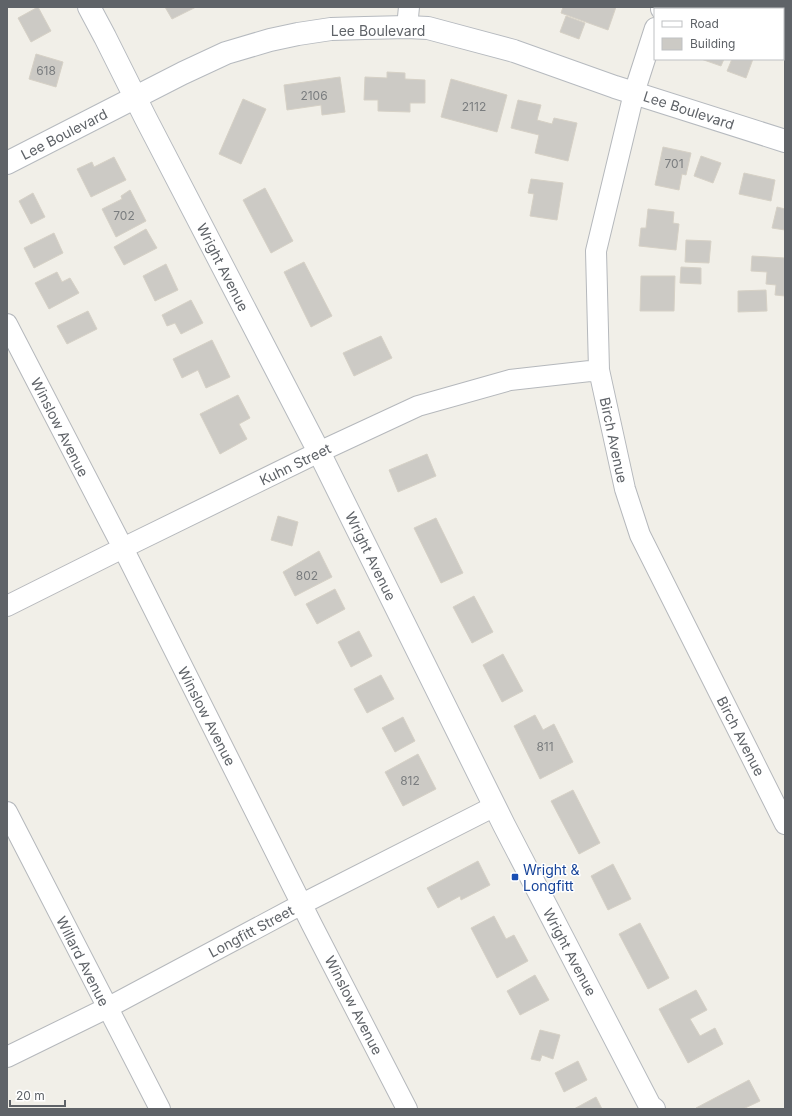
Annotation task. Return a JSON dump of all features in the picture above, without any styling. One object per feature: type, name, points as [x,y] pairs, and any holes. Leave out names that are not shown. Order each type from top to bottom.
[{"type":"street","name":"Wright Avenue","points":[[89,7],[319,452],[533,882],[652,1108]]},
{"type":"street","name":"Lee Boulevard","points":[[7,163],[135,97],[226,53],[270,40],[298,34],[408,17],[428,28],[514,50],[615,87],[785,141]]},
{"type":"street","name":"Birch Avenue","points":[[654,31],[634,93],[596,252],[599,370],[625,490],[640,535],[785,824]]},
{"type":"street","name":"Winslow Avenue","points":[[7,324],[123,548],[407,1109]]},
{"type":"street","name":"Kuhn Street","points":[[7,606],[319,452],[418,406],[510,380],[599,370]]},
{"type":"street","name":"Longfitt Street","points":[[7,1057],[107,1008],[302,904],[495,806]]},
{"type":"street","name":"Willard Avenue","points":[[7,812],[160,1109]]},
{"type":"building","points":[[38,7],[51,31],[31,42],[18,18]]},
{"type":"building","points":[[165,7],[196,7],[172,19]]},
{"type":"building","points":[[563,7],[616,7],[608,30],[561,13]]},
{"type":"building","points":[[566,16],[585,23],[579,39],[560,32]]},
{"type":"building","points":[[36,54],[63,62],[56,87],[29,79]]},
{"type":"building","points":[[704,60],[724,60],[721,66]]},
{"type":"building","points":[[732,60],[753,60],[746,78],[727,71]]},
{"type":"building","points":[[387,72],[405,73],[405,79],[425,80],[425,103],[410,103],[410,112],[378,111],[378,100],[364,100],[365,77],[387,78]]},
{"type":"building","points":[[340,77],[345,112],[322,115],[321,105],[287,110],[284,85]]},
{"type":"building","points":[[451,79],[507,95],[497,132],[441,117]]},
{"type":"building","points":[[243,99],[266,109],[241,164],[219,154]]},
{"type":"building","points":[[518,100],[541,105],[537,120],[552,124],[554,118],[577,123],[568,161],[535,153],[539,135],[511,128]]},
{"type":"building","points":[[663,147],[691,153],[686,175],[682,174],[679,190],[655,185]]},
{"type":"building","points":[[701,156],[721,163],[713,183],[694,176]]},
{"type":"building","points":[[114,157],[126,180],[91,197],[77,169],[92,162],[94,167]]},
{"type":"building","points":[[744,173],[775,180],[771,201],[739,194]]},
{"type":"building","points":[[531,179],[563,183],[557,220],[530,216],[534,194],[528,193]]},
{"type":"building","points":[[265,188],[293,241],[271,253],[243,200]]},
{"type":"building","points":[[130,190],[146,221],[116,237],[102,209],[122,199],[121,196]]},
{"type":"building","points":[[33,193],[45,217],[31,224],[19,201]]},
{"type":"building","points":[[777,207],[785,209],[785,230],[772,228]]},
{"type":"building","points":[[648,209],[674,212],[673,223],[679,224],[676,250],[639,246],[641,228],[646,228]]},
{"type":"building","points":[[146,229],[157,248],[124,265],[114,247]]},
{"type":"building","points":[[54,233],[63,253],[34,268],[24,248]]},
{"type":"building","points":[[686,240],[711,241],[709,263],[685,262]]},
{"type":"building","points":[[752,256],[785,258],[785,296],[775,295],[776,285],[766,284],[767,272],[751,271]]},
{"type":"building","points":[[304,262],[332,316],[311,327],[284,272]]},
{"type":"building","points":[[166,264],[178,290],[155,301],[143,276]]},
{"type":"building","points":[[681,267],[701,268],[701,284],[680,283]]},
{"type":"building","points":[[57,272],[62,282],[70,278],[79,293],[49,309],[35,283]]},
{"type":"building","points":[[641,276],[675,276],[674,311],[640,311]]},
{"type":"building","points":[[766,290],[767,311],[738,312],[738,291]]},
{"type":"building","points":[[191,300],[203,323],[181,334],[175,323],[167,326],[162,315]]},
{"type":"building","points":[[88,311],[97,329],[67,344],[57,326]]},
{"type":"building","points":[[381,336],[392,358],[354,376],[343,353]]},
{"type":"building","points":[[212,340],[230,377],[206,388],[198,370],[182,378],[173,359]]},
{"type":"building","points":[[238,395],[250,418],[239,424],[247,439],[220,454],[200,414]]},
{"type":"building","points":[[427,454],[436,476],[398,492],[389,470]]},
{"type":"building","points":[[278,516],[298,522],[292,546],[271,540]]},
{"type":"building","points":[[436,518],[463,573],[441,583],[414,528]]},
{"type":"building","points":[[319,551],[332,577],[295,596],[283,572]]},
{"type":"building","points":[[335,589],[345,609],[317,624],[306,604]]},
{"type":"building","points":[[474,596],[493,632],[472,643],[453,607]]},
{"type":"building","points":[[359,631],[372,656],[351,667],[338,642]]},
{"type":"building","points":[[503,654],[523,691],[502,702],[483,665]]},
{"type":"building","points":[[381,675],[394,699],[367,713],[354,689]]},
{"type":"building","points":[[535,715],[543,730],[554,724],[573,762],[540,779],[514,726]]},
{"type":"building","points":[[403,717],[415,741],[395,752],[382,728]]},
{"type":"building","points":[[418,754],[436,789],[403,806],[385,772]]},
{"type":"building","points":[[573,790],[600,843],[579,854],[551,801]]},
{"type":"building","points":[[478,861],[490,885],[461,900],[460,896],[438,908],[427,888]]},
{"type":"building","points":[[613,864],[631,899],[608,910],[591,876]]},
{"type":"building","points":[[494,916],[506,939],[514,935],[528,961],[497,978],[471,928]]},
{"type":"building","points":[[640,923],[669,978],[648,989],[619,934]]},
{"type":"building","points":[[535,975],[549,1000],[520,1015],[507,991]]},
{"type":"building","points":[[696,990],[707,1010],[690,1019],[700,1036],[715,1028],[723,1044],[688,1063],[659,1009]]},
{"type":"building","points":[[540,1030],[560,1035],[553,1059],[542,1055],[540,1061],[531,1059]]},
{"type":"building","points":[[578,1061],[587,1080],[564,1092],[555,1073]]},
{"type":"building","points":[[749,1080],[760,1101],[743,1109],[696,1108]]},
{"type":"building","points":[[596,1097],[602,1109],[574,1109]]},
{"type":"place","name":"Wright & Longfitt","points":[[515,877]]}]
